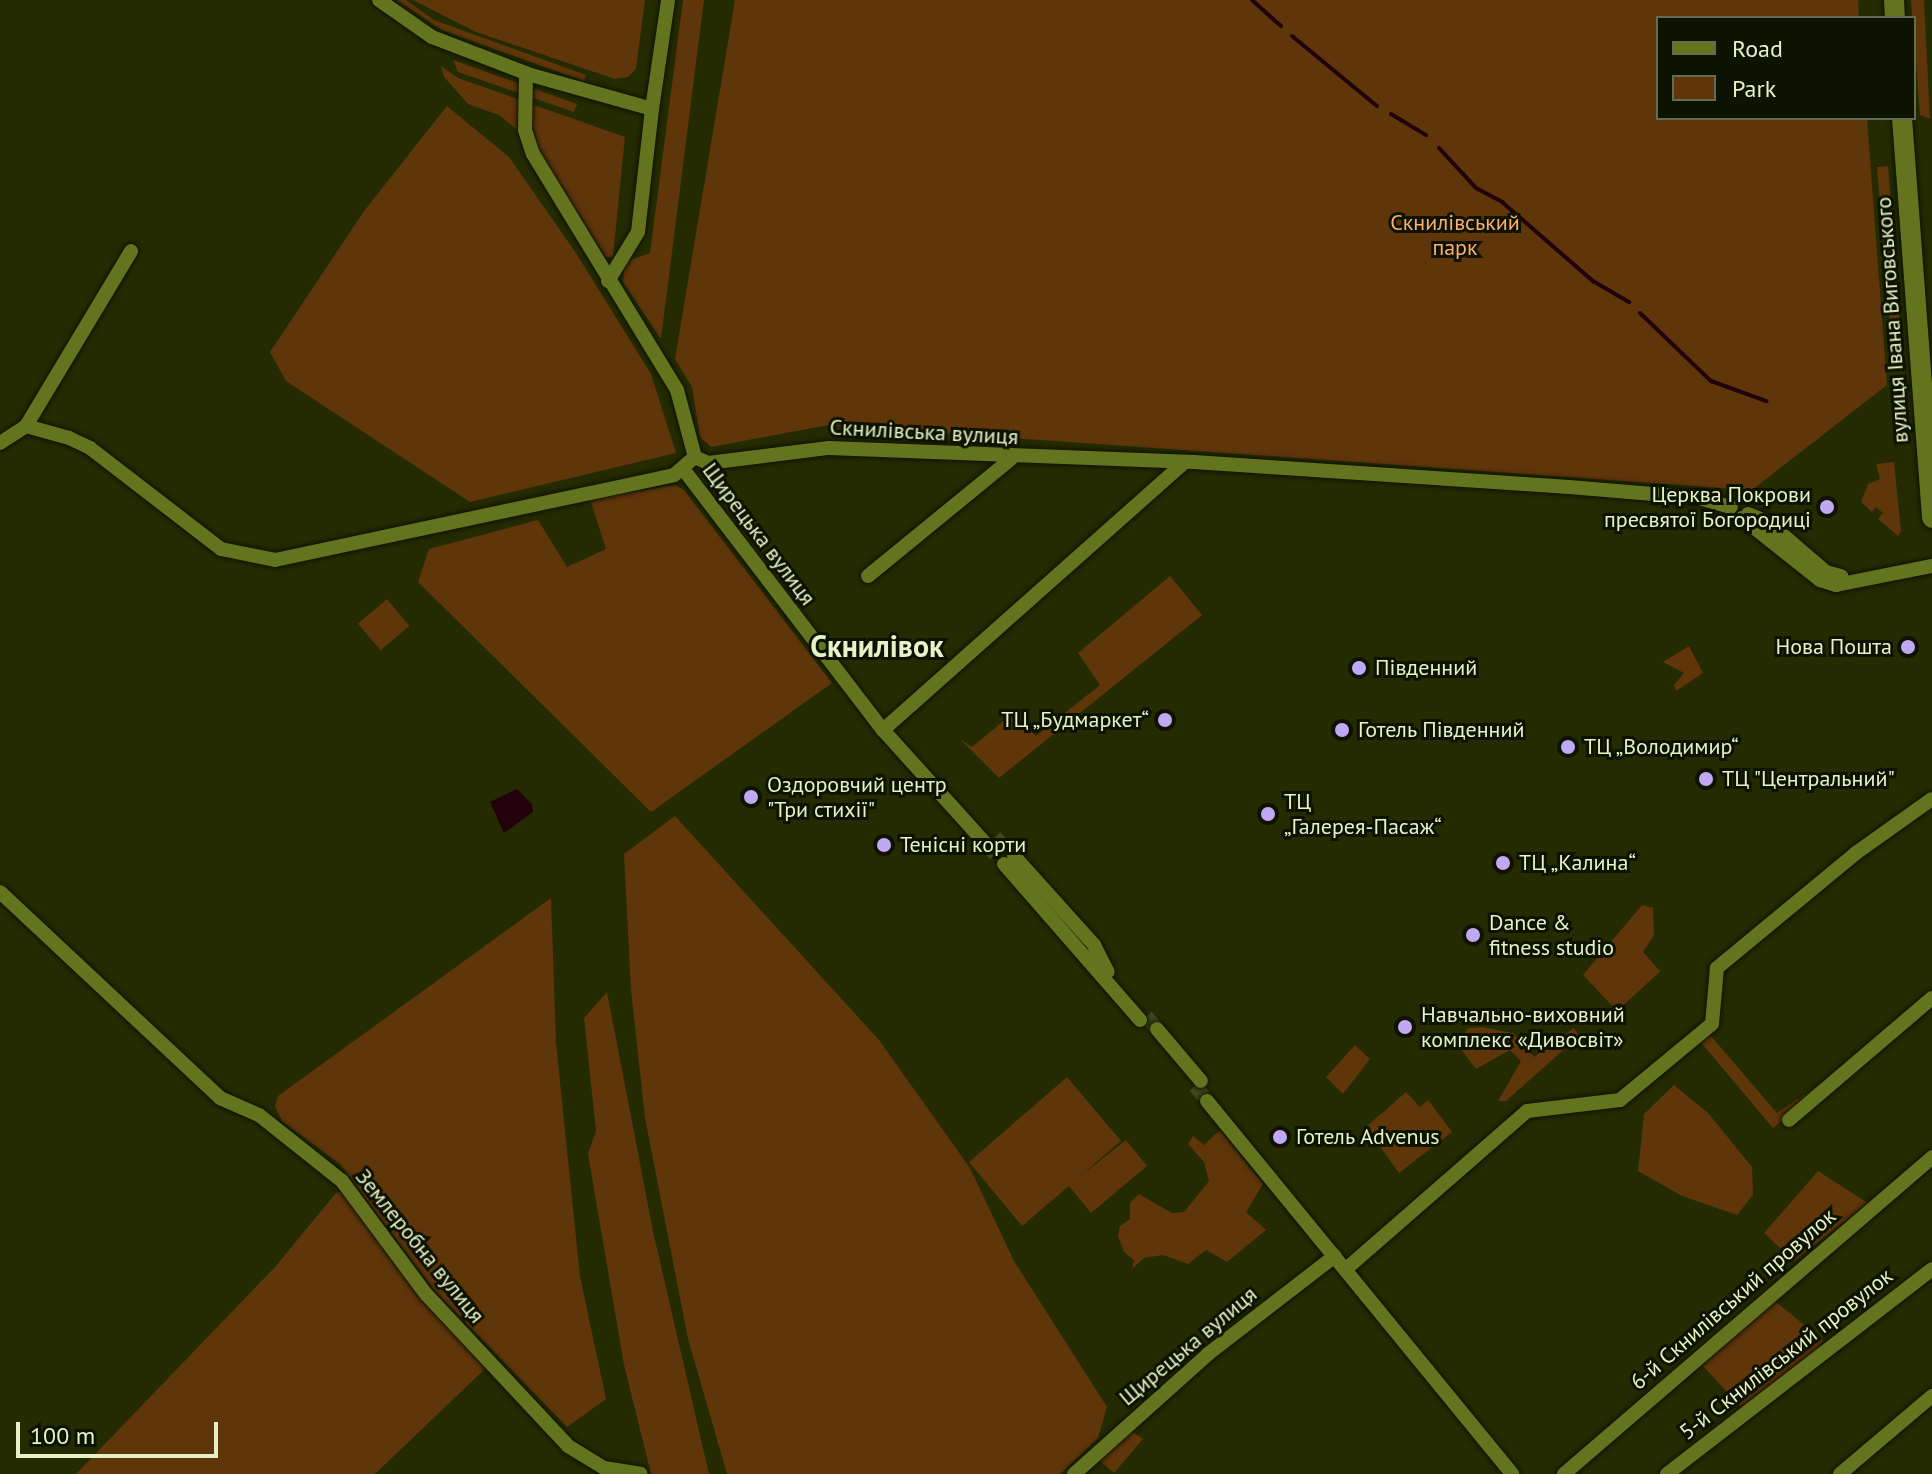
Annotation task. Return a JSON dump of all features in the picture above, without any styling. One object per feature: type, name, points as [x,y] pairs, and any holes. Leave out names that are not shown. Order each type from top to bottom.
[{"type":"main road","name":"вулиця Івана Виговського","points":[[1902,120],[1932,518]]},
{"type":"street","points":[[379,0],[432,37],[529,74],[652,109]]},
{"type":"street","points":[[608,281],[639,228],[668,0]]},
{"type":"street","name":"Щирецька вулиця","points":[[529,74],[525,130],[533,154],[677,390],[695,457]]},
{"type":"street","points":[[0,443],[26,426],[131,251]]},
{"type":"street","points":[[26,426],[90,448],[221,549],[275,560],[684,470],[695,457]]},
{"type":"street","name":"Скнилівська вулиця","points":[[695,457],[708,463],[829,448],[1011,459],[1185,462],[1569,487],[1699,498],[1731,507]]},
{"type":"street","points":[[868,576],[1011,459]]},
{"type":"street","points":[[883,730],[1185,462]]},
{"type":"street","name":"Щирецька вулиця","points":[[684,470],[883,730],[987,839]]},
{"type":"street","points":[[1745,516],[1820,580],[1836,585],[1932,566]]},
{"type":"street","points":[[1346,1269],[1527,1111],[1620,1100],[1712,1024],[1717,968],[1856,853],[1932,799]]},
{"type":"street","points":[[1009,860],[1140,1015]]},
{"type":"street","name":"Землеробна вулиця","points":[[0,892],[220,1098],[259,1115],[342,1181],[426,1294],[509,1388],[568,1446],[604,1468],[641,1474]]},
{"type":"street","points":[[1789,1120],[1932,998]]},
{"type":"street","points":[[1154,1032],[1198,1084]]},
{"type":"street","points":[[1213,1103],[1512,1474]]},
{"type":"street","name":"6-й Скнилівський провулок","points":[[1564,1474],[1932,1157]]},
{"type":"street","name":"Щирецька вулиця","points":[[1074,1474],[1208,1354],[1335,1256]]},
{"type":"street","name":"5-й Скнилівський провулок","points":[[1667,1474],[1932,1269]]},
{"type":"street","points":[[1840,1474],[1932,1396]]},
{"type":"green space","points":[[397,0],[406,0],[434,20],[586,75],[584,81],[442,30]]},
{"type":"green space","points":[[413,0],[645,0],[636,69],[628,77],[615,79],[476,32]]},
{"type":"green space","points":[[683,0],[704,0],[661,339],[623,282],[625,262],[650,253]]},
{"type":"green space","name":"Скнилівський парк","points":[[735,0],[1858,0],[1859,16],[1656,16],[1656,120],[1867,120],[1887,385],[1752,490],[829,425],[711,447],[700,437],[692,387],[675,359]]},
{"type":"green space","points":[[1911,0],[1924,0],[1930,119],[1920,115],[1916,16],[1912,16]]},
{"type":"green space","points":[[453,60],[577,104],[574,112],[458,72]]},
{"type":"green space","points":[[441,66],[458,78],[625,137],[613,257],[606,257],[532,142],[499,115],[468,104],[444,77]]},
{"type":"green space","points":[[447,106],[509,157],[576,253],[651,374],[676,453],[470,502],[286,381],[270,352],[364,211]]},
{"type":"green space","points":[[1888,166],[1901,336],[1899,362],[1893,363],[1877,167]]},
{"type":"green space","points":[[1894,462],[1901,531],[1898,536],[1878,519],[1883,513],[1876,507],[1872,512],[1861,502],[1868,484],[1880,479],[1876,464]]},
{"type":"green space","points":[[675,485],[684,490],[832,683],[651,812],[418,582],[429,549],[538,520],[567,567],[606,549],[590,499]]},
{"type":"green space","points":[[1170,576],[1202,615],[999,778],[960,739],[972,747],[1012,714],[1036,736],[1100,685],[1078,653]]},
{"type":"green space","points":[[387,599],[409,626],[380,650],[358,623]]},
{"type":"green space","points":[[1689,646],[1703,673],[1676,691],[1674,685],[1684,673],[1663,662]]},
{"type":"green space","points":[[675,816],[879,1040],[970,1168],[1014,1261],[1107,1407],[1098,1438],[1060,1474],[727,1474],[688,1339],[645,1118],[631,990],[624,854]]},
{"type":"green space","points":[[551,898],[556,1043],[580,1276],[606,1399],[567,1427],[435,1291],[340,1164],[282,1121],[275,1106],[278,1096]]},
{"type":"green space","points":[[1642,905],[1653,908],[1654,935],[1643,952],[1660,971],[1664,968],[1617,1011],[1583,975]]},
{"type":"green space","points":[[607,992],[653,1231],[709,1474],[651,1474],[624,1365],[588,1154],[596,1131],[584,1018]]},
{"type":"green space","points":[[1482,1027],[1513,1033],[1534,1057],[1574,1028],[1579,1036],[1506,1101],[1498,1101],[1521,1061],[1510,1050],[1476,1069],[1457,1044],[1468,1028]]},
{"type":"green space","points":[[1711,1036],[1777,1113],[1853,1062],[1773,1128],[1698,1039]]},
{"type":"green space","points":[[1355,1045],[1370,1059],[1343,1094],[1326,1077]]},
{"type":"green space","points":[[1067,1077],[1121,1141],[1079,1177],[1126,1140],[1147,1166],[1091,1213],[1069,1186],[1022,1226],[969,1162]]},
{"type":"green space","points":[[1674,1085],[1708,1113],[1752,1167],[1753,1195],[1737,1215],[1682,1196],[1638,1171],[1644,1114]]},
{"type":"green space","points":[[1406,1092],[1420,1107],[1428,1100],[1452,1132],[1399,1173],[1366,1127]]},
{"type":"green space","points":[[1220,1130],[1263,1184],[1246,1212],[1266,1230],[1227,1262],[1206,1250],[1188,1264],[1163,1255],[1144,1258],[1132,1269],[1134,1260],[1124,1252],[1118,1236],[1120,1226],[1130,1219],[1130,1203],[1139,1194],[1172,1213],[1184,1212],[1209,1181],[1204,1162],[1188,1144],[1193,1136],[1204,1145]]},
{"type":"green space","points":[[1818,1171],[1868,1203],[1794,1261],[1764,1233]]},
{"type":"green space","points":[[346,1190],[487,1367],[375,1474],[76,1474],[275,1267],[336,1193]]},
{"type":"green space","points":[[1775,1301],[1823,1340],[1812,1362],[1760,1400],[1740,1406],[1703,1366],[1735,1332]]},
{"type":"green space","points":[[1129,1429],[1143,1439],[1114,1473],[1099,1460]]},
{"type":"shaded area","points":[[517,789],[532,804],[533,812],[504,833],[490,802]]},
{"type":"waterway","points":[[1252,0],[1281,26]]},
{"type":"waterway","points":[[1292,36],[1377,106]]},
{"type":"waterway","points":[[1391,114],[1426,135]]},
{"type":"waterway","points":[[1439,148],[1476,188],[1502,202],[1593,281],[1629,302]]},
{"type":"waterway","points":[[1640,313],[1711,381],[1766,401]]},
{"type":"tunnel","points":[[995,837],[1014,856]]},
{"type":"tunnel","points":[[986,844],[1004,864]]},
{"type":"tunnel","points":[[1146,1016],[1157,1029]]},
{"type":"tunnel","points":[[1195,1086],[1207,1101]]},
{"type":"place","name":"Церква Покрови пресвятої Богородиці","points":[[1827,507]]},
{"type":"place","name":"Нова Пошта","points":[[1908,647]]},
{"type":"place","name":"Південний","points":[[1359,668]]},
{"type":"place","name":"ТЦ „Будмаркет“","points":[[1165,720]]},
{"type":"place","name":"Готель Південний","points":[[1342,730]]},
{"type":"place","name":"ТЦ „Володимир“","points":[[1568,747]]},
{"type":"place","name":"ТЦ \"Центральний\"","points":[[1706,779]]},
{"type":"place","name":"Оздоровчий центр \"Три стихії\"","points":[[751,797]]},
{"type":"place","name":"ТЦ „Галерея-Пасаж“","points":[[1268,814]]},
{"type":"place","name":"Тенісні корти","points":[[884,845]]},
{"type":"place","name":"ТЦ „Калина“","points":[[1503,863]]},
{"type":"place","name":"Dance & fitness studio","points":[[1473,935]]},
{"type":"place","name":"Навчально-виховний комплекс «Дивосвіт»","points":[[1405,1027]]},
{"type":"place","name":"Готель Advenus","points":[[1280,1137]]},
{"type":"district","name":"Скнилівок","points":[[877,646]]}]
